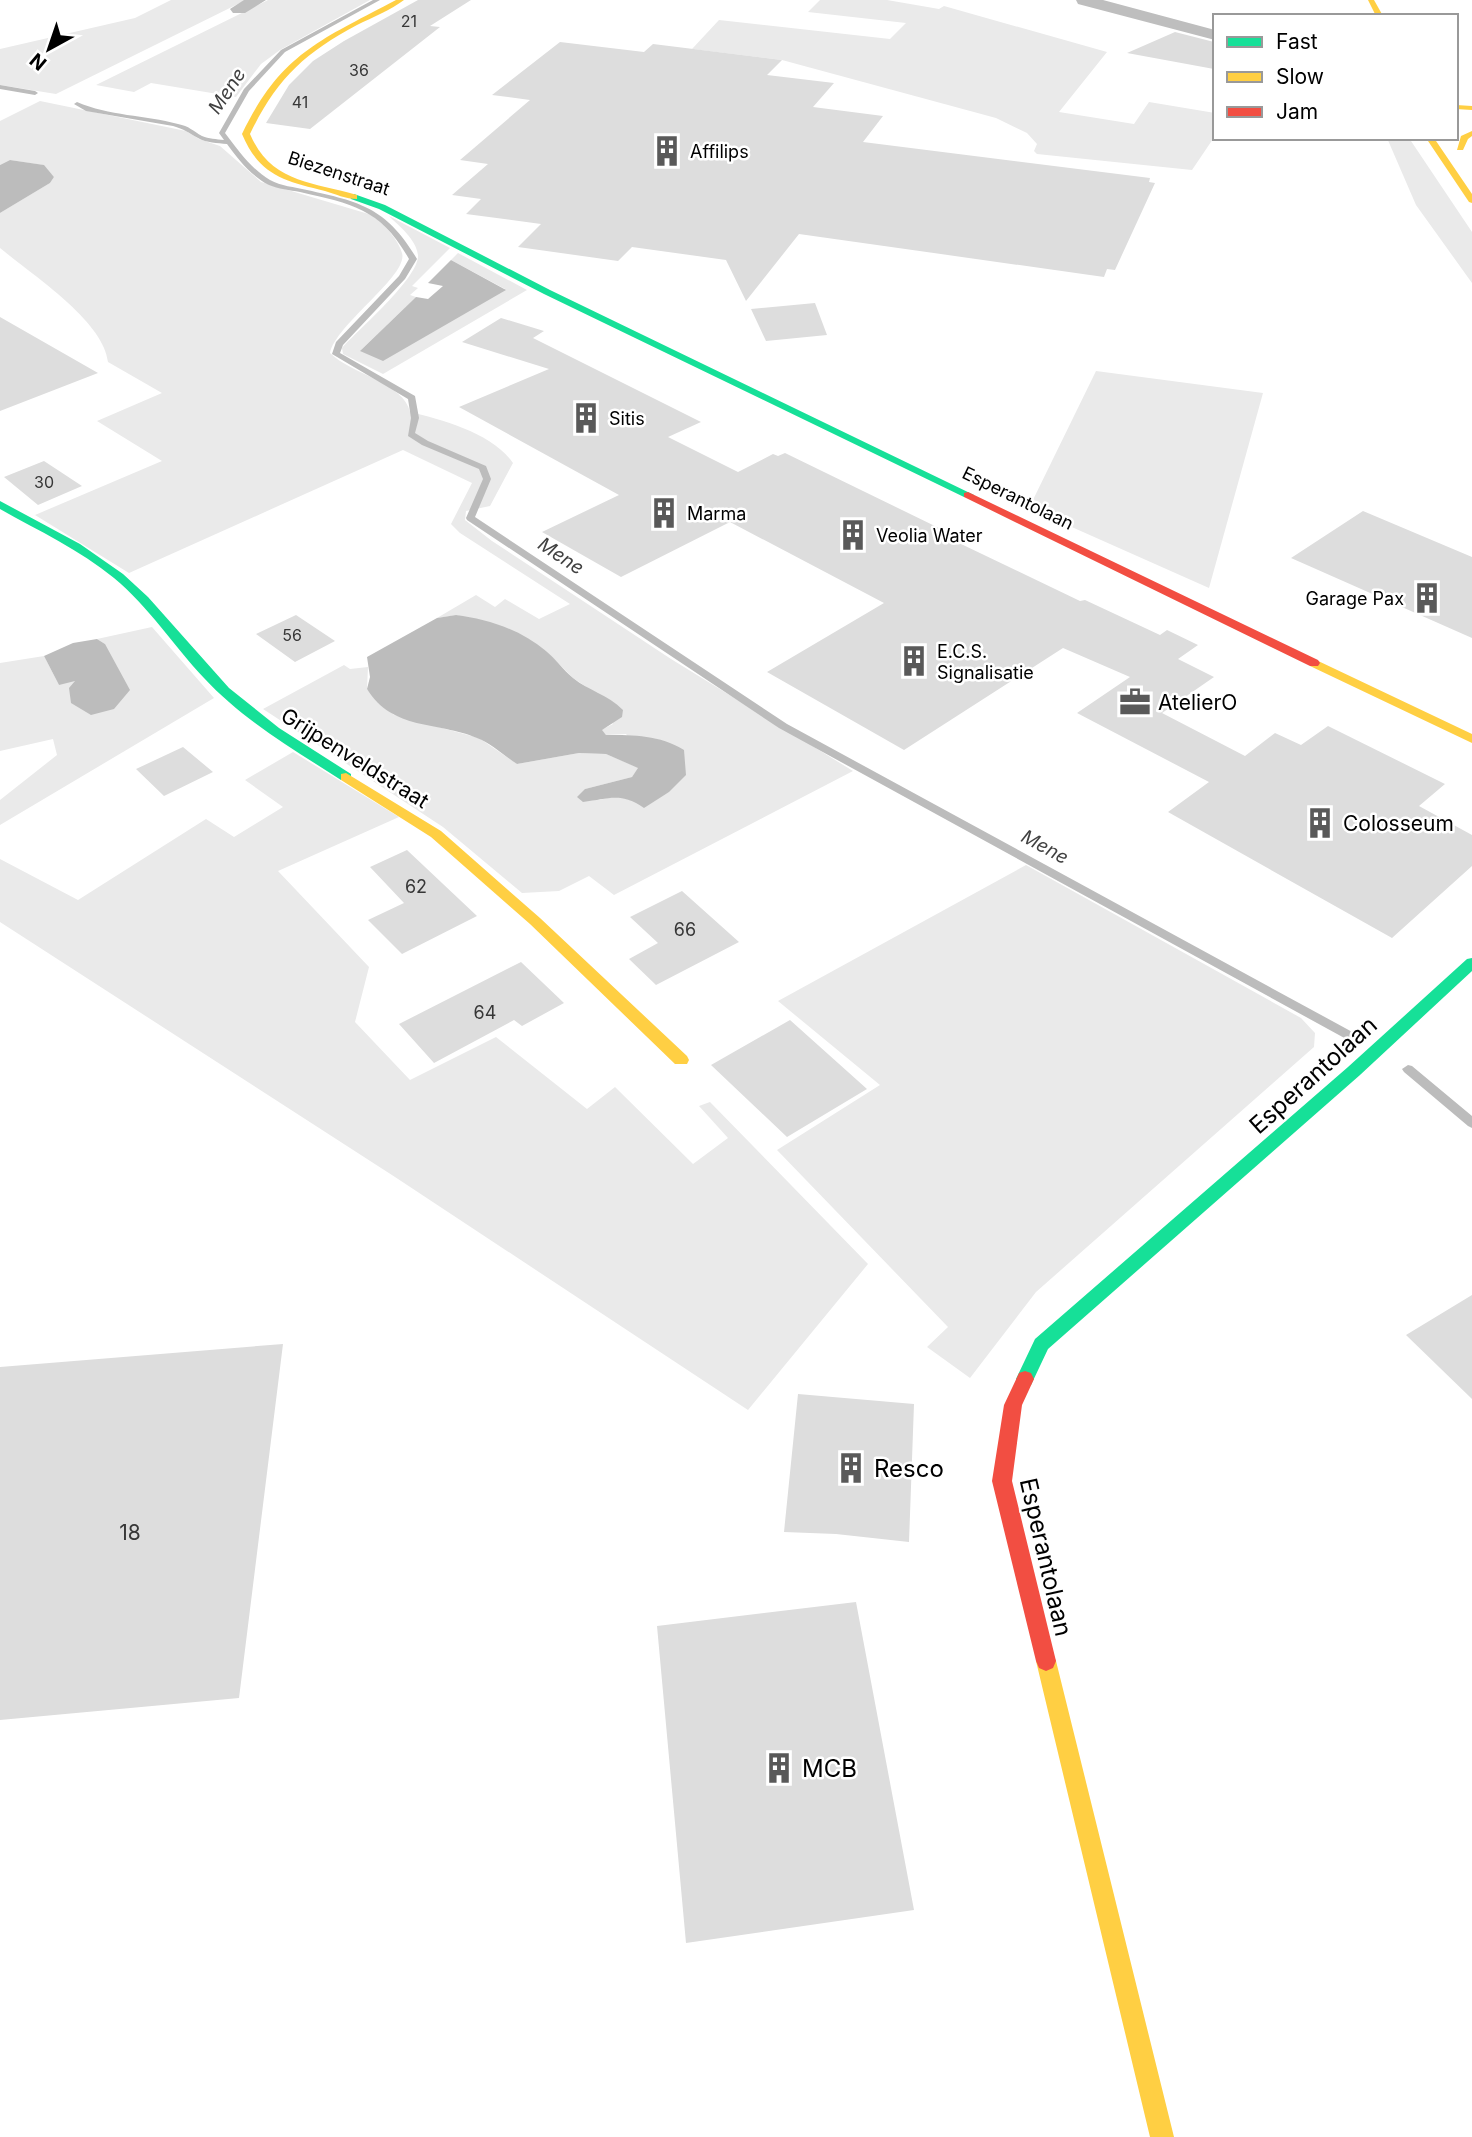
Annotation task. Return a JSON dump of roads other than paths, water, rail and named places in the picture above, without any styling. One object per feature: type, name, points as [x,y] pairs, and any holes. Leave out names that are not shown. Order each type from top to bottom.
[{"type":"street","points":[[239,9],[258,0]]},
{"type":"street","name":"Biezenstraat","points":[[401,0],[313,50],[291,67],[255,114],[246,134],[251,151],[274,173],[310,187],[382,207],[547,292]]},
{"type":"street","points":[[1084,0],[1213,34]]},
{"type":"street","points":[[1460,148],[1464,138],[1472,134]]},
{"type":"street","points":[[1431,140],[1472,200]]},
{"type":"street","name":"Esperantolaan","points":[[547,292],[1472,738]]},
{"type":"street","name":"Grijpenveldstraat","points":[[0,504],[100,562],[119,576],[141,596],[209,676],[254,719],[436,834],[535,920],[681,1060]]},
{"type":"street","name":"Esperantolaan","points":[[1162,2137],[1002,1480],[1013,1405],[1041,1344],[1354,1071],[1472,963]]},
{"type":"waterway","name":"Mene","points":[[377,0],[283,51],[246,90],[222,133],[247,165],[267,181],[339,199],[368,210],[392,228],[403,242],[413,259],[402,277],[339,344],[336,354],[412,398],[415,418],[411,434],[425,443],[483,468],[487,479],[470,518],[783,726],[1352,1037]]},
{"type":"waterway","points":[[0,87],[35,93]]},
{"type":"waterway","points":[[77,104],[88,110],[189,128],[208,140],[228,142]]},
{"type":"waterway","name":"Mene","points":[[1408,1069],[1472,1123]]},
{"type":"place","name":"Affilips","points":[[667,151]]},
{"type":"place","name":"Sitis","points":[[586,418]]},
{"type":"place","name":"Marma","points":[[664,513]]},
{"type":"place","name":"Veolia Water","points":[[853,535]]},
{"type":"place","name":"Garage Pax","points":[[1427,598]]},
{"type":"place","name":"E.C.S. Signalisatie","points":[[914,661]]},
{"type":"place","name":"AtelierO","points":[[1135,702]]},
{"type":"place","name":"Colosseum","points":[[1320,823]]},
{"type":"place","name":"Resco","points":[[851,1468]]},
{"type":"place","name":"MCB","points":[[779,1768]]}]
